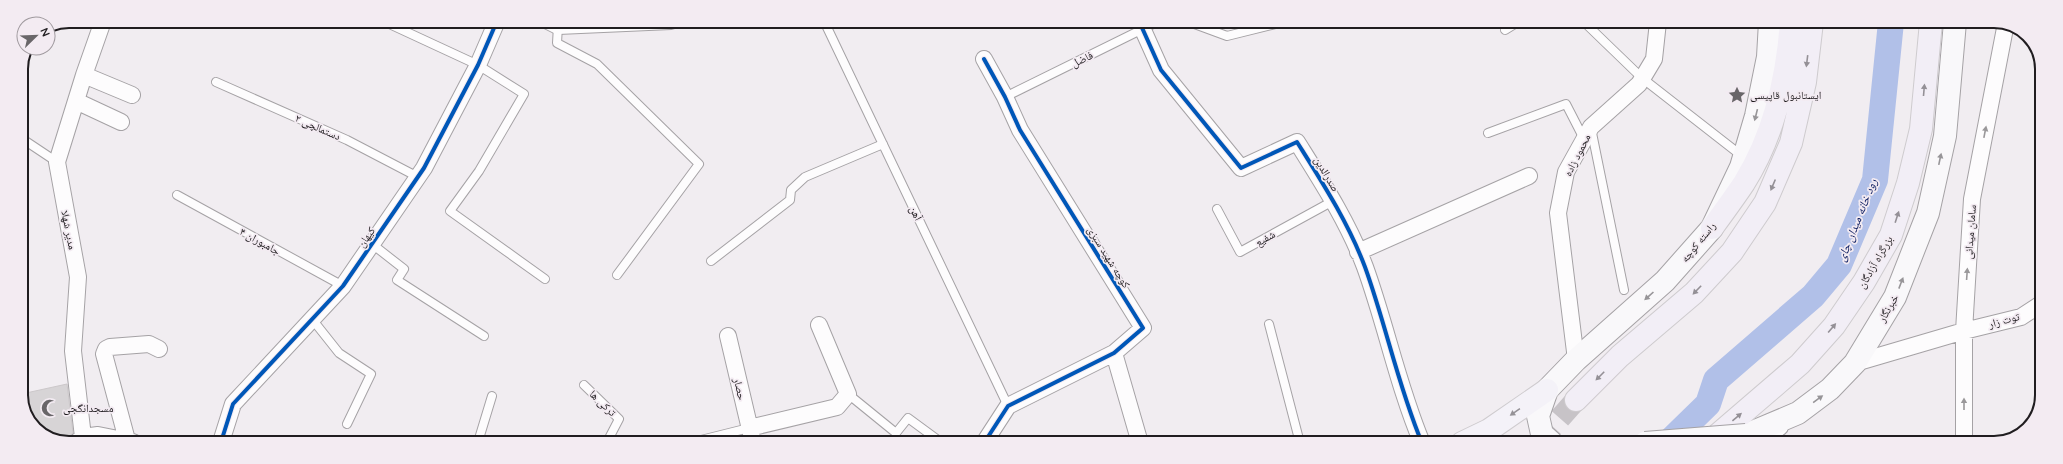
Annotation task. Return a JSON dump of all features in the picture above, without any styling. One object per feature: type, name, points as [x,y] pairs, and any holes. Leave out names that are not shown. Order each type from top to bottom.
[{"type":"highway","points":[[1712,228],[1744,182],[1760,153],[1778,104],[1789,49],[1791,28]]},
{"type":"highway","points":[[1576,400],[1620,356],[1694,293],[1732,252],[1765,203],[1791,142],[1805,82],[1811,28]]},
{"type":"highway","name":"بزرگراه آزادگان","points":[[1716,436],[1800,364],[1829,331],[1864,282],[1891,235],[1908,183],[1920,130],[1930,28]]},
{"type":"main road","name":"راسته کوچه","points":[[1547,390],[1576,360],[1665,281],[1712,228],[1744,158],[1756,116],[1768,57],[1770,28]]},
{"type":"main road","name":"خبرنگار","points":[[1758,436],[1798,413],[1830,389],[1856,363],[1895,297],[1928,213],[1945,136],[1954,28]]},
{"type":"main road","points":[[1475,436],[1547,390]]},
{"type":"main road","points":[[1544,436],[1542,434],[1538,416],[1547,390]]},
{"type":"street","name":"مدیر شهلا","points":[[80,436],[73,351],[78,277],[57,162],[84,75],[101,28]]},
{"type":"street","name":"کیهان","points":[[223,436],[233,404],[343,286],[418,177],[478,65],[494,28]]},
{"type":"street","name":"صدرالدین","points":[[1142,28],[1161,70],[1241,168],[1297,142],[1347,224],[1365,267],[1408,409],[1419,436]]},
{"type":"street","name":"محمود زاده","points":[[1576,360],[1558,213],[1566,172],[1588,133],[1639,84],[1654,59],[1657,28]]},
{"type":"street","name":"سامان میدانی","points":[[1964,436],[1964,331],[1972,199],[2005,30]]},
{"type":"street","name":"کوچه شهید سبزی","points":[[984,59],[1005,97],[1020,130],[1142,328],[1114,353],[1008,406]]},
{"type":"street","points":[[84,75],[132,95]]},
{"type":"street","points":[[76,101],[121,122]]},
{"type":"street","points":[[1358,252],[1529,176]]},
{"type":"street","name":"توت زار","points":[[1856,363],[1964,331],[2021,317],[2035,308]]},
{"type":"street","points":[[751,435],[837,407],[848,394],[819,325]]},
{"type":"street","name":"حصار","points":[[728,336],[751,435]]},
{"type":"street","points":[[129,436],[104,354],[106,349],[118,346],[149,344],[159,350]]},
{"type":"street","points":[[1114,353],[1138,436]]},
{"type":"street","points":[[988,436],[1008,406]]},
{"type":"lane","points":[[398,28],[478,65],[524,94],[479,171],[450,211],[546,279]]},
{"type":"lane","points":[[554,28],[557,43],[597,64],[699,164],[617,275]]},
{"type":"lane","name":"آهن","points":[[827,28],[1008,406]]},
{"type":"lane","name":"فاضل","points":[[1005,97],[1137,28]]},
{"type":"lane","points":[[1205,28],[1227,36],[1260,28]]},
{"type":"lane","points":[[1590,28],[1642,78],[1744,158]]},
{"type":"lane","name":"دستمالچی ۲","points":[[216,82],[347,140],[418,177]]},
{"type":"lane","points":[[1488,133],[1566,104],[1588,133],[1624,290]]},
{"type":"lane","points":[[28,143],[57,162]]},
{"type":"lane","points":[[711,261],[790,200],[791,190],[805,177],[883,144]]},
{"type":"lane","name":"جامبوران ۴","points":[[178,195],[343,286]]},
{"type":"lane","name":"شفیع","points":[[1217,209],[1240,252],[1333,201]]},
{"type":"lane","points":[[372,244],[404,269],[397,280],[484,336]]},
{"type":"lane","points":[[312,319],[339,353],[371,374],[347,424]]},
{"type":"lane","points":[[1269,324],[1298,436]]},
{"type":"lane","name":"ترکی ها","points":[[584,385],[619,419],[609,436]]},
{"type":"lane","points":[[848,394],[896,433],[908,418],[934,436]]},
{"type":"lane","points":[[480,436],[492,396]]},
{"type":"building","name":"مسجدانگجی","points":[[67,384],[73,433],[71,436],[48,431],[38,422],[31,411],[28,393]]},
{"type":"waterway","name":"رود خانه میدان چای","points":[[1675,436],[1708,404],[1716,380],[1813,296],[1839,265],[1875,180],[1890,28]]},
{"type":"tunnel","points":[[1544,436],[1576,400]]},
{"type":"cycle path","points":[[223,436],[233,404],[343,286],[424,168],[478,65],[494,28]]},
{"type":"cycle path","points":[[1142,28],[1161,70],[1241,168],[1297,142],[1334,203],[1358,250],[1365,267],[1406,400],[1419,436]]},
{"type":"cycle path","points":[[984,59],[1005,97],[1020,130],[1143,328],[1114,353],[1008,406],[989,436]]},
{"type":"place","name":"ایستانبول قاپیسی","points":[[1737,95]]},
{"type":"place","name":"مسجدانگجی","points":[[50,408]]}]
